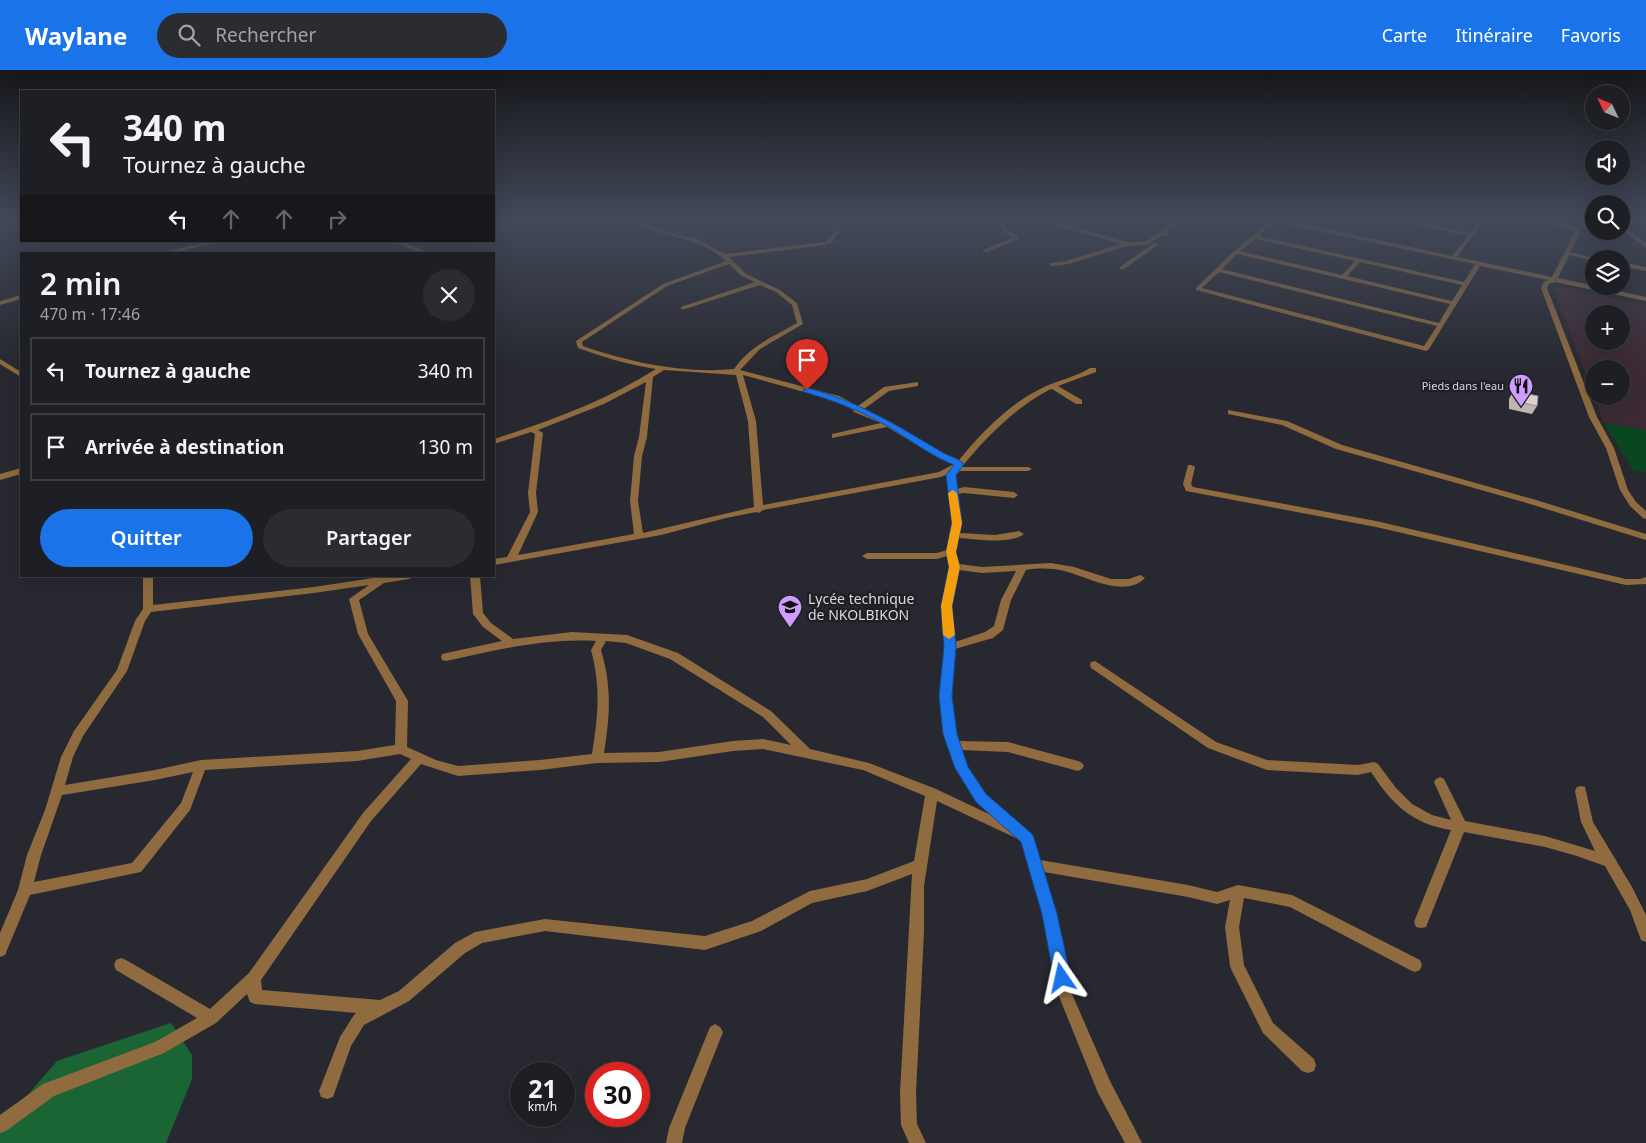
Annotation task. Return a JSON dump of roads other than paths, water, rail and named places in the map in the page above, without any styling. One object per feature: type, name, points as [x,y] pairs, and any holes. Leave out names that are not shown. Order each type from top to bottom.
[{"type":"street","points":[[705,268],[665,285],[580,341],[580,347],[661,370],[724,373],[736,371],[836,398],[888,424],[943,457],[960,464]]},
{"type":"street","points":[[736,268],[744,276],[778,291],[794,304],[800,324],[758,345],[745,357],[736,371]]},
{"type":"street","points":[[1305,268],[1454,303]]},
{"type":"street","points":[[1343,277],[1351,268]]},
{"type":"street","points":[[1395,268],[1465,284]]},
{"type":"street","points":[[1440,325],[1216,270],[1198,289],[1426,349],[1475,268]]},
{"type":"street","points":[[1497,268],[1646,299]]},
{"type":"street","points":[[1560,268],[1554,280],[1546,283],[1544,288],[1593,417],[1607,442],[1624,490],[1633,504],[1646,516]]},
{"type":"street","points":[[683,308],[758,282]]},
{"type":"street","points":[[0,303],[20,297]]},
{"type":"street","points":[[0,361],[20,374]]},
{"type":"street","points":[[495,442],[532,430],[582,410],[661,370]]},
{"type":"street","points":[[1093,370],[1085,376],[1052,386],[1041,392],[993,426],[951,475],[957,523],[951,552],[955,567],[947,606],[950,647],[946,696],[950,734],[962,768],[981,798],[1027,838],[1050,914],[1065,994],[1104,1087],[1134,1143]]},
{"type":"street","points":[[736,371],[739,374],[752,421],[759,510]]},
{"type":"street","points":[[639,536],[634,501],[638,456],[643,437],[650,377]]},
{"type":"street","points":[[857,410],[887,389],[916,384]]},
{"type":"street","points":[[1052,386],[1079,402]]},
{"type":"street","points":[[1231,412],[1284,423],[1339,447],[1498,491],[1646,537]]},
{"type":"street","points":[[835,436],[888,424]]},
{"type":"street","points":[[511,559],[534,512],[532,493],[540,433],[532,430]]},
{"type":"street","points":[[495,562],[639,536],[726,516],[941,474],[960,464]]},
{"type":"street","points":[[1191,467],[1187,484],[1189,489],[1197,491],[1376,524],[1626,582],[1635,583],[1646,580]]},
{"type":"street","points":[[951,475],[958,469],[1028,469]]},
{"type":"street","points":[[0,477],[20,471]]},
{"type":"street","points":[[952,492],[964,490],[1014,495]]},
{"type":"street","points":[[955,535],[995,538],[1019,534]]},
{"type":"street","points":[[867,556],[937,556],[951,552]]},
{"type":"street","points":[[955,567],[982,570],[1034,565],[1062,567],[1118,584],[1131,583],[1140,578]]},
{"type":"street","points":[[950,647],[989,635],[999,628],[1006,600],[1022,566]]},
{"type":"street","points":[[0,950],[25,890],[34,855],[67,757],[78,734],[122,671],[140,621],[148,609],[148,577]]},
{"type":"street","points":[[148,609],[400,577]]},
{"type":"street","points":[[475,577],[478,614],[487,624],[511,643]]},
{"type":"street","points":[[383,579],[354,598],[363,634],[402,701],[401,749]]},
{"type":"street","points":[[446,657],[511,643],[572,636],[627,639],[674,656],[767,714],[806,754]]},
{"type":"street","points":[[597,758],[606,704],[602,670],[596,650],[603,638]]},
{"type":"street","points":[[1095,665],[1212,746],[1267,765],[1358,770],[1374,767],[1392,794],[1415,813],[1439,824],[1460,825],[1554,842],[1583,851],[1608,862]]},
{"type":"street","points":[[56,791],[155,775],[201,765],[357,756],[401,749],[433,764],[458,771],[540,765],[597,758],[659,757],[763,744],[865,766],[932,793],[1027,838]]},
{"type":"street","points":[[955,745],[1008,747],[1078,766]]},
{"type":"street","points":[[0,1125],[49,1090],[159,1048],[211,1018],[254,978],[367,817],[419,758]]},
{"type":"street","points":[[25,890],[136,868],[186,806],[201,765]]},
{"type":"street","points":[[1421,922],[1460,825],[1440,782]]},
{"type":"street","points":[[1581,792],[1586,820],[1608,862],[1644,919],[1646,935]]},
{"type":"street","points":[[918,1143],[909,1125],[908,1093],[918,931],[917,886],[932,793]]},
{"type":"street","points":[[327,1091],[345,1042],[358,1020],[404,996],[460,948],[480,937],[545,925],[705,943],[756,926],[810,897],[867,885],[920,865]]},
{"type":"street","points":[[1036,865],[1188,891],[1217,898],[1238,891],[1292,900],[1415,965]]},
{"type":"street","points":[[1238,891],[1232,927],[1237,966],[1268,1028],[1308,1065]]},
{"type":"street","points":[[121,965],[211,1018]]},
{"type":"street","points":[[254,978],[255,997],[381,1008]]},
{"type":"street","points":[[674,1143],[677,1128],[715,1032]]},
{"type":"place","name":"Pieds dans l'eau","points":[[1521,407]]},
{"type":"place","name":"Lycée technique de NKOLBIKON","points":[[790,628]]}]
